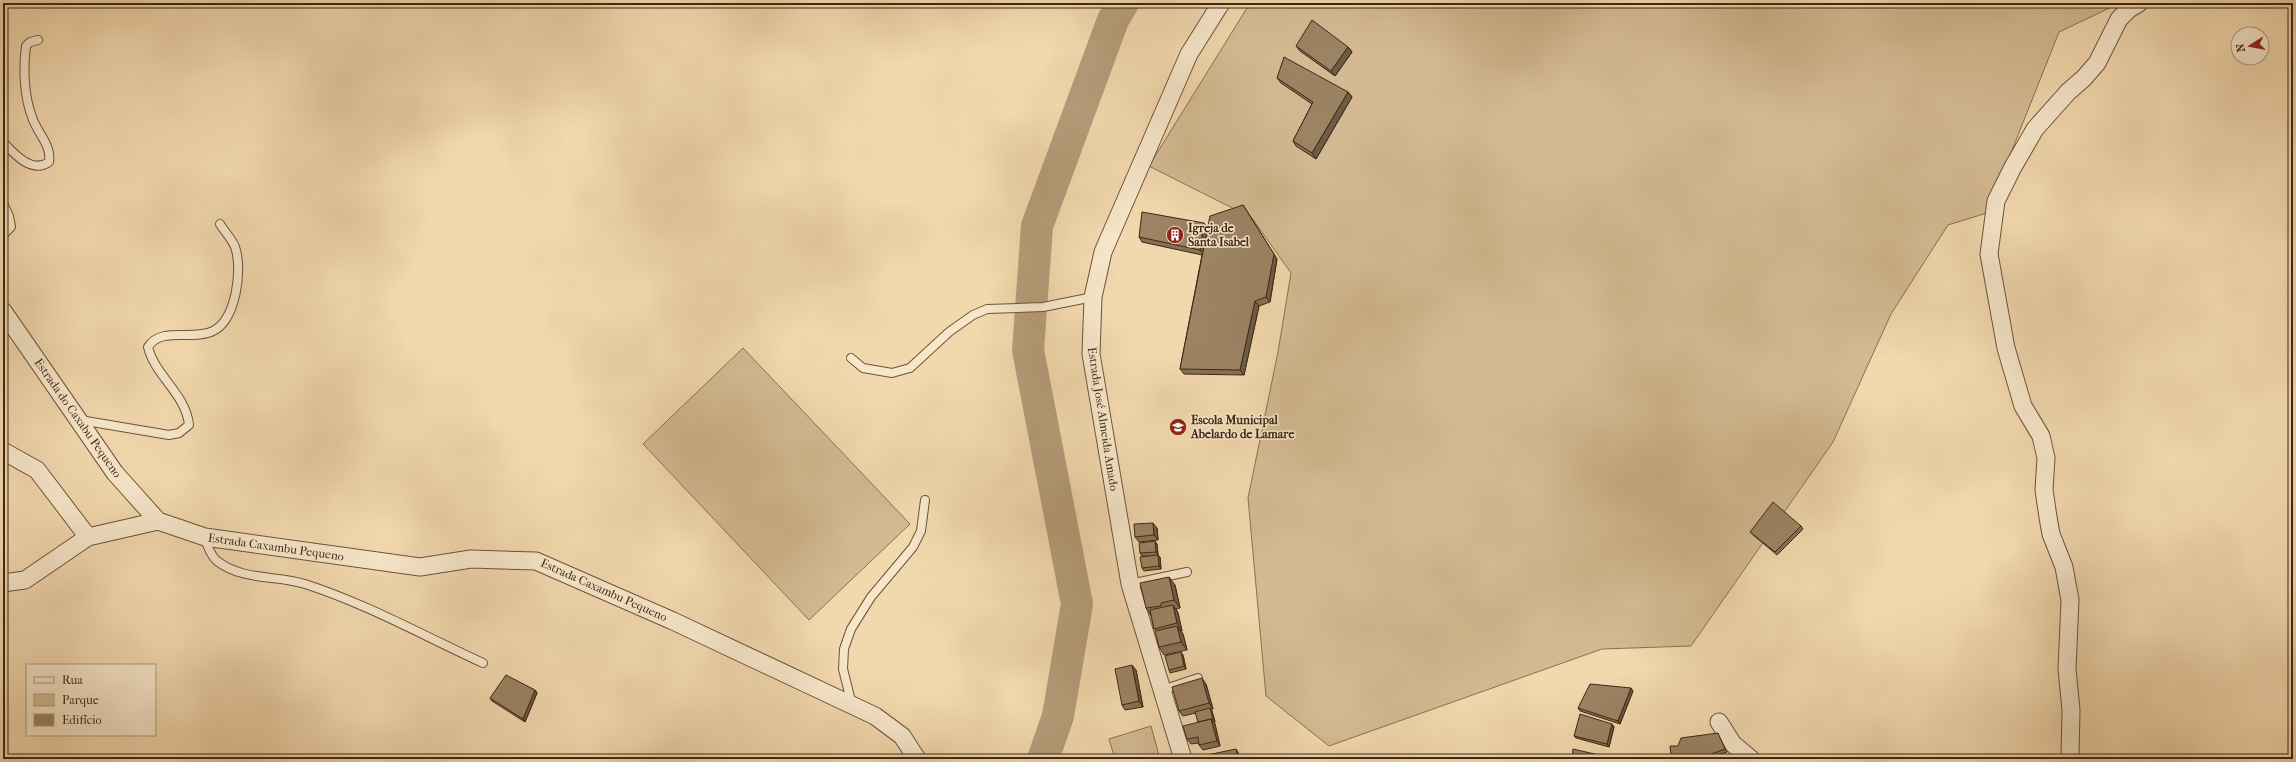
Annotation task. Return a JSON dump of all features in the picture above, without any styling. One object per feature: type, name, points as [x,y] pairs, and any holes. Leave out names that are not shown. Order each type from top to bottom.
[{"type":"street","name":"Estrada José Almeida Amado","points":[[1183,759],[1130,584],[1091,354],[1093,297],[1103,252],[1140,163],[1190,54],[1221,3]]},
{"type":"street","points":[[2070,759],[2071,710],[2066,669],[2070,600],[2064,567],[2051,534],[2044,490],[2046,458],[2041,436],[2024,406],[2006,348],[1989,254],[1996,202],[2013,167],[2035,129],[2068,92],[2084,78],[2097,62],[2119,19],[2129,9],[2139,3]]},
{"type":"street","name":"Estrada do Caxabu Pequeno","points":[[3,311],[115,472],[158,521]]},
{"type":"street","points":[[3,451],[37,470],[88,537]]},
{"type":"street","points":[[3,583],[25,580],[88,537],[158,521]]},
{"type":"street","name":"Estrada Caxambu Pequeno","points":[[158,521],[205,537],[420,567],[471,559],[536,561],[673,621],[875,716],[902,736],[917,759]]},
{"type":"street","points":[[1720,722],[1733,744],[1751,759]]},
{"type":"lane","points":[[3,142],[18,158],[34,165],[45,165],[49,162],[48,148],[32,117],[27,100],[26,46],[30,42],[38,40]]},
{"type":"lane","points":[[3,203],[11,228],[3,235]]},
{"type":"lane","points":[[79,420],[169,435],[179,433],[189,425],[187,412],[156,365],[148,347],[152,340],[164,336],[197,335],[213,331],[224,323],[237,290],[237,268],[235,247],[220,224]]},
{"type":"lane","points":[[851,358],[863,368],[878,372],[892,373],[910,368],[949,332],[973,315],[986,309],[1043,307],[1093,297]]},
{"type":"lane","points":[[852,706],[843,669],[844,648],[851,629],[871,597],[914,547],[921,531],[925,500]]},
{"type":"lane","points":[[205,537],[209,550],[217,561],[246,575],[304,584],[403,623],[483,663]]},
{"type":"lane","points":[[1130,584],[1187,572]]},
{"type":"lane","points":[[1162,690],[1198,678]]},
{"type":"green space","points":[[1250,3],[2120,3],[2059,32],[1987,213],[1948,225],[1891,314],[1833,442],[1691,646],[1602,649],[1329,746],[1266,696],[1248,498],[1278,352],[1291,273],[1252,218],[1149,166]]},
{"type":"green space","points":[[743,348],[910,524],[809,620],[643,444]]},
{"type":"green space","points":[[1151,726],[1160,759],[1115,759],[1109,739]]},
{"type":"building","points":[[1312,20],[1348,47],[1331,71],[1296,46]]},
{"type":"building","points":[[1284,57],[1348,92],[1312,153],[1293,141],[1313,102],[1277,78]]},
{"type":"building","points":[[1243,205],[1274,254],[1266,297],[1255,301],[1240,370],[1180,369],[1210,216]]},
{"type":"building","name":"Igreja de Santa Isabel","points":[[1142,212],[1204,223],[1200,250],[1139,237]]},
{"type":"building","points":[[1773,502],[1801,526],[1775,552],[1750,532]]},
{"type":"building","points":[[1153,523],[1154,535],[1135,537],[1134,524]]},
{"type":"building","points":[[1155,541],[1156,552],[1140,553],[1139,543]]},
{"type":"building","points":[[1158,555],[1159,566],[1142,568],[1140,557]]},
{"type":"building","points":[[1169,577],[1174,600],[1161,603],[1161,606],[1146,608],[1140,583]]},
{"type":"building","points":[[1173,605],[1177,623],[1154,629],[1150,610]]},
{"type":"building","points":[[1177,626],[1181,642],[1159,647],[1155,631]]},
{"type":"building","points":[[1181,652],[1184,666],[1169,670],[1165,656]]},
{"type":"building","points":[[1132,665],[1139,701],[1122,705],[1115,669]]},
{"type":"building","points":[[506,675],[535,690],[523,719],[490,698]]},
{"type":"building","points":[[1202,678],[1209,703],[1179,711],[1172,687]]},
{"type":"building","points":[[1590,684],[1631,688],[1618,721],[1578,708]]},
{"type":"building","points":[[1210,708],[1213,719],[1198,722],[1195,712]]},
{"type":"building","points":[[1580,714],[1612,724],[1607,744],[1574,736]]},
{"type":"building","points":[[1211,719],[1217,741],[1199,745],[1198,737],[1187,739],[1183,726]]},
{"type":"building","points":[[1718,733],[1725,749],[1698,759],[1671,755],[1670,746],[1678,746],[1681,738]]},
{"type":"building","points":[[1236,749],[1238,759],[1208,759],[1207,755]]},
{"type":"building","points":[[1573,749],[1616,759],[1572,759]]},
{"type":"waterway","points":[[1043,759],[1058,716],[1077,604],[1028,350],[1037,226],[1113,20],[1123,3]]},
{"type":"place","name":"Igreja de Santa Isabel","points":[[1175,235]]},
{"type":"place","name":"Escola Municipal Abelardo de Lamare","points":[[1178,427]]}]
